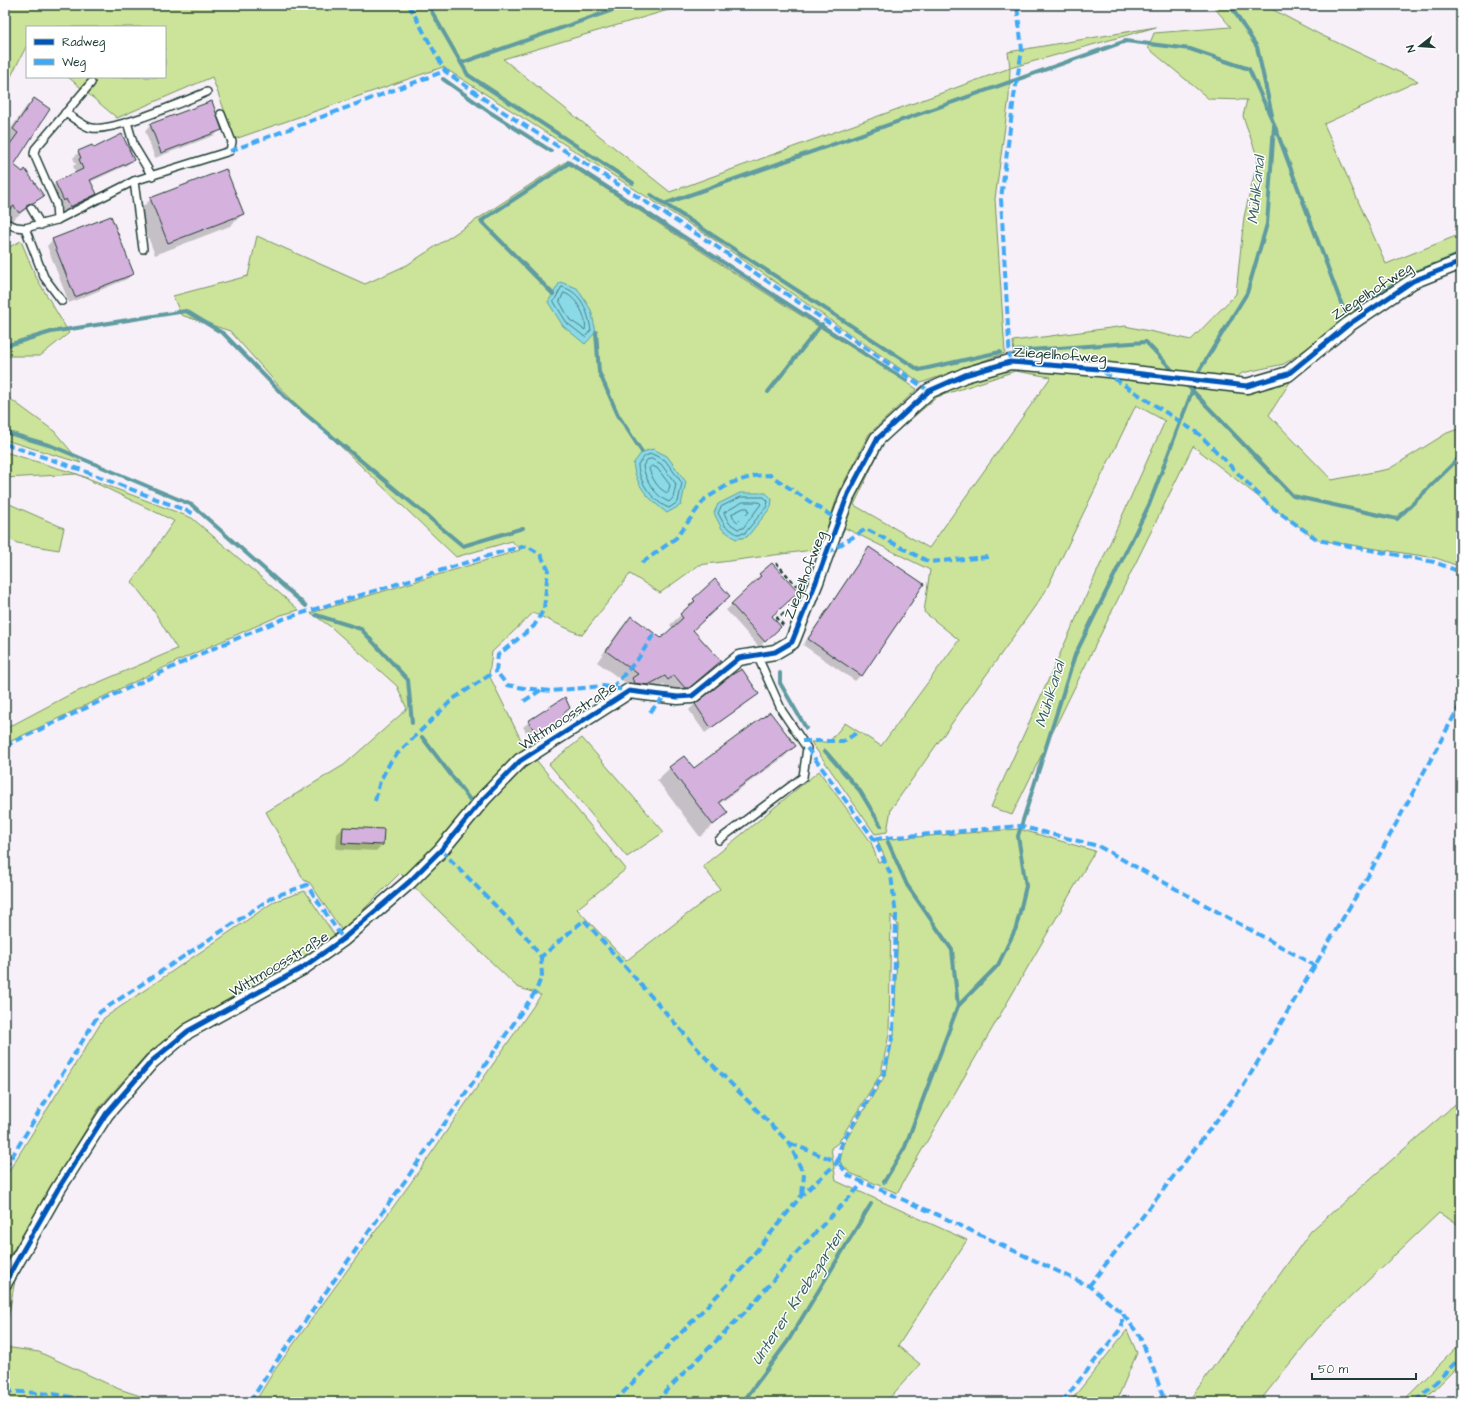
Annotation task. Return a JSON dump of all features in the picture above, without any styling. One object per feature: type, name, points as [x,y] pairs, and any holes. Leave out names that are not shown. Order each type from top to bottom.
[{"type":"street","name":"Ziegelhofweg","points":[[629,691],[678,697],[692,696],[738,658],[775,652],[792,642],[815,585],[848,494],[876,439],[929,391],[965,375],[1010,362],[1099,369],[1247,386],[1288,374],[1348,325],[1413,281],[1461,262]]},
{"type":"street","name":"Wittmoosstraße","points":[[5,1282],[58,1189],[106,1114],[152,1061],[188,1031],[302,968],[344,939],[409,882],[441,850],[484,798],[520,760],[629,691]]},
{"type":"lane","points":[[57,220],[56,204],[34,154],[35,149],[91,83]]},
{"type":"lane","points":[[65,113],[92,128],[127,122],[207,92]]},
{"type":"lane","points":[[5,223],[16,227],[25,228],[57,220],[134,182],[230,151],[232,142],[221,114]]},
{"type":"lane","points":[[127,122],[134,146],[152,176]]},
{"type":"lane","points":[[134,182],[143,249]]},
{"type":"lane","points":[[31,208],[41,225]]},
{"type":"lane","points":[[25,228],[44,276],[62,302]]},
{"type":"lane","points":[[719,840],[803,777],[807,748],[782,710],[757,655]]},
{"type":"path","points":[[776,564],[796,585],[815,585]]},
{"type":"green space","points":[[5,5],[685,5],[503,59],[670,192],[1010,68],[1009,97],[995,199],[1005,353],[921,383],[716,241],[443,67],[235,139],[212,77],[117,118],[69,78],[166,78],[166,26],[26,26],[26,47],[5,88]]},
{"type":"green space","points":[[1212,5],[1264,5],[1319,34],[1418,81],[1324,124],[1386,264],[1461,234],[1461,258],[1408,279],[1284,364],[1242,373],[1223,389],[1251,392],[1290,382],[1269,415],[1332,480],[1389,469],[1447,433],[1461,428],[1461,567],[1436,558],[1318,540],[1269,505],[1193,446],[1012,815],[991,807],[1165,421],[1136,405],[1045,592],[891,809],[887,832],[875,834],[811,742],[829,742],[845,723],[881,746],[959,640],[924,612],[930,570],[845,528],[835,546],[831,546],[878,441],[931,393],[1010,365],[1078,374],[1014,357],[1013,341],[1125,326],[1191,340],[1236,294],[1244,217],[1258,159],[1243,116],[1247,100],[1209,99],[1148,48],[1154,33],[1231,27]],"holes":[[[1015,371],[1051,377],[929,548],[854,505],[883,443],[937,397]]]},
{"type":"green space","points":[[1156,27],[1010,68],[1008,52]]},
{"type":"green space","points":[[565,162],[739,276],[917,389],[869,434],[839,492],[820,549],[699,565],[660,593],[630,574],[582,635],[533,613],[492,652],[489,675],[523,744],[626,869],[577,909],[626,961],[720,889],[703,866],[819,771],[871,842],[878,862],[886,860],[877,840],[1019,829],[1095,851],[897,1193],[850,1173],[840,1162],[843,1145],[886,1074],[894,1033],[898,925],[891,915],[889,1034],[881,1073],[838,1143],[831,1148],[836,1181],[967,1240],[898,1346],[920,1364],[886,1402],[255,1402],[274,1371],[412,1181],[541,995],[517,987],[400,873],[342,931],[310,883],[304,880],[266,812],[344,765],[407,709],[397,686],[331,627],[311,613],[520,550],[512,541],[456,557],[286,394],[230,331],[181,315],[173,296],[248,276],[257,236],[365,284],[407,265]]},
{"type":"green space","points":[[21,241],[36,277],[69,333],[40,356],[5,356],[5,249]]},
{"type":"green space","points":[[5,395],[54,431],[81,463],[5,440]]},
{"type":"green space","points":[[5,452],[77,474],[5,478]]},
{"type":"green space","points":[[77,474],[192,518],[299,610],[281,615],[186,657],[5,744],[5,729],[69,695],[177,649],[152,608],[132,582],[174,521]]},
{"type":"green space","points":[[5,502],[64,528],[59,550],[17,543],[5,536]]},
{"type":"green space","points":[[582,738],[664,832],[627,857],[549,764]]},
{"type":"green space","points":[[305,891],[335,936],[301,961],[185,1025],[146,1055],[99,1108],[5,1264],[5,1177],[104,1018],[275,901]]},
{"type":"green space","points":[[1461,1099],[1461,1226],[1439,1213],[1319,1327],[1259,1402],[1188,1402],[1311,1231]]},
{"type":"green space","points":[[15,1280],[5,1335],[5,1291]]},
{"type":"green space","points":[[1127,1330],[1137,1353],[1116,1402],[1070,1402]]},
{"type":"green space","points":[[1461,1343],[1461,1363],[1422,1402],[1402,1402]]},
{"type":"green space","points":[[5,1347],[39,1352],[119,1389],[159,1402],[7,1402],[9,1399],[5,1397]]},
{"type":"water","points":[[560,282],[577,288],[591,310],[596,332],[585,344],[563,326],[548,302]]},
{"type":"water","points":[[653,449],[667,456],[686,482],[681,505],[667,513],[644,492],[637,480],[633,464],[642,452]]},
{"type":"water","points":[[740,493],[766,493],[772,499],[771,507],[747,537],[736,539],[722,529],[714,513],[718,504]]},
{"type":"building","points":[[34,98],[50,109],[14,165],[23,172],[25,169],[44,196],[33,203],[28,204],[26,208],[19,213],[14,206],[5,212],[5,151],[18,133],[13,129]]},
{"type":"building","points":[[212,101],[222,130],[161,153],[150,124]]},
{"type":"building","points":[[122,134],[134,160],[90,180],[97,194],[70,207],[66,199],[64,201],[55,182],[83,169],[78,151],[92,145],[94,148]]},
{"type":"building","points":[[226,169],[244,214],[168,243],[150,198]]},
{"type":"building","points":[[111,216],[134,274],[75,297],[52,239]]},
{"type":"building","points":[[869,547],[924,584],[862,676],[808,639]]},
{"type":"building","points":[[772,563],[799,592],[772,616],[781,627],[765,642],[731,604],[761,576],[759,574]]},
{"type":"building","points":[[715,579],[730,596],[693,630],[721,661],[689,688],[685,688],[674,675],[668,680],[665,676],[648,685],[634,683],[632,678],[638,674],[606,651],[631,616],[661,638],[683,618],[680,614],[695,601],[693,599]]},
{"type":"building","points":[[742,669],[759,694],[711,728],[695,704],[733,674]]},
{"type":"building","points":[[565,697],[570,708],[563,714],[565,717],[537,734],[528,721]]},
{"type":"building","points":[[770,712],[796,746],[719,802],[728,813],[713,825],[669,767],[684,756],[694,768]]},
{"type":"building","points":[[343,827],[384,829],[383,845],[342,843]]},
{"type":"waterway","points":[[428,5],[468,75],[633,183]]},
{"type":"waterway","points":[[461,63],[627,5]]},
{"type":"waterway","name":"Mühlkanal","points":[[1230,5],[1257,47],[1272,115]]},
{"type":"waterway","points":[[664,204],[1126,41],[1190,49],[1249,69],[1274,124],[1346,316]]},
{"type":"waterway","points":[[443,79],[488,111],[551,151]]},
{"type":"waterway","name":"Mühlkanal","points":[[1199,371],[1247,293],[1267,224],[1274,126]]},
{"type":"waterway","points":[[568,162],[907,381]]},
{"type":"waterway","points":[[553,294],[481,221],[569,163]]},
{"type":"waterway","points":[[651,195],[919,370],[1000,352]]},
{"type":"waterway","points":[[1406,276],[1461,254]]},
{"type":"waterway","points":[[1356,309],[1395,283]]},
{"type":"waterway","points":[[5,346],[51,332],[186,311],[224,334],[285,397],[463,546],[523,528]]},
{"type":"waterway","points":[[768,392],[822,324]]},
{"type":"waterway","points":[[596,332],[599,372],[618,415],[642,452]]},
{"type":"waterway","points":[[1015,351],[1146,342],[1176,374]]},
{"type":"waterway","points":[[1186,384],[1293,496],[1397,519],[1461,456]]},
{"type":"waterway","name":"Mühlkanal","points":[[958,1006],[998,965],[1016,928],[1026,886],[1018,836],[1075,655],[1149,505],[1194,386]]},
{"type":"waterway","points":[[5,432],[52,446],[192,505],[306,606]]},
{"type":"waterway","points":[[316,615],[361,629],[408,680],[412,723]]},
{"type":"waterway","points":[[780,673],[780,683],[806,728]]},
{"type":"waterway","points":[[422,737],[470,800]]},
{"type":"waterway","points":[[825,751],[860,791],[881,826]]},
{"type":"waterway","name":"Unterer Krebsgarten","points":[[884,1182],[905,1147],[958,1006],[952,950],[907,885],[888,842]]},
{"type":"waterway","name":"Unterer Krebsgarten","points":[[743,1402],[788,1341],[871,1204]]},
{"type":"marked path","points":[[409,5],[445,71],[494,106],[714,245],[929,391]]},
{"type":"marked path","points":[[1010,362],[1001,199],[1014,97],[1022,50],[1017,5]]},
{"type":"marked path","points":[[230,151],[445,71]]},
{"type":"marked path","points":[[1104,372],[1199,434],[1269,505],[1318,540],[1434,562],[1461,572]]},
{"type":"marked path","points":[[5,444],[79,469],[195,514]]},
{"type":"marked path","points":[[642,563],[676,538],[705,499],[731,483],[754,476],[770,475],[839,521]]},
{"type":"marked path","points":[[827,553],[866,529],[929,562],[989,557]]},
{"type":"marked path","points":[[5,746],[207,651],[283,619],[504,551],[527,546],[540,554],[548,569],[544,609],[534,626],[498,655],[496,671],[507,685],[524,688],[551,691],[603,686],[629,691]]},
{"type":"marked path","points":[[612,688],[638,659],[655,632]]},
{"type":"marked path","points":[[375,801],[380,781],[392,759],[453,699],[496,671]]},
{"type":"marked path","points":[[524,701],[541,690]]},
{"type":"marked path","points":[[650,712],[665,696]]},
{"type":"marked path","points":[[1089,1286],[1244,1085],[1368,876],[1461,703]]},
{"type":"marked path","points":[[802,741],[844,741],[858,732]]},
{"type":"marked path","points":[[807,748],[874,839],[891,875],[896,915],[893,1034],[884,1073],[841,1144],[838,1162],[849,1176],[938,1215],[1089,1286],[1122,1313],[1139,1335],[1152,1365],[1165,1402]]},
{"type":"marked path","points":[[874,839],[1019,826],[1098,846],[1316,966]]},
{"type":"marked path","points":[[441,850],[527,938],[541,957],[584,920],[703,1055],[789,1143],[804,1175],[802,1195]]},
{"type":"marked path","points":[[5,1168],[100,1012],[273,897],[307,885],[343,939]]},
{"type":"marked path","points":[[250,1402],[271,1369],[407,1178],[536,991],[542,975],[541,957]]},
{"type":"marked path","points":[[614,1402],[735,1277],[802,1195],[838,1162],[789,1143]]},
{"type":"marked path","points":[[655,1402],[751,1306],[798,1251],[863,1183]]},
{"type":"marked path","points":[[1062,1402],[1122,1327],[1122,1313]]},
{"type":"marked path","points":[[1416,1402],[1461,1357]]},
{"type":"marked path","points":[[5,1391],[53,1394],[101,1402]]},
{"type":"cycle path","points":[[5,1282],[58,1189],[106,1114],[152,1061],[188,1031],[302,968],[343,939],[409,882],[441,850],[484,798],[520,761],[629,691],[678,697],[692,696],[739,658],[775,652],[792,642],[816,582],[848,494],[877,439],[929,391],[965,375],[1010,362],[1099,369],[1247,386],[1288,374],[1348,325],[1413,281],[1461,262]]}]
